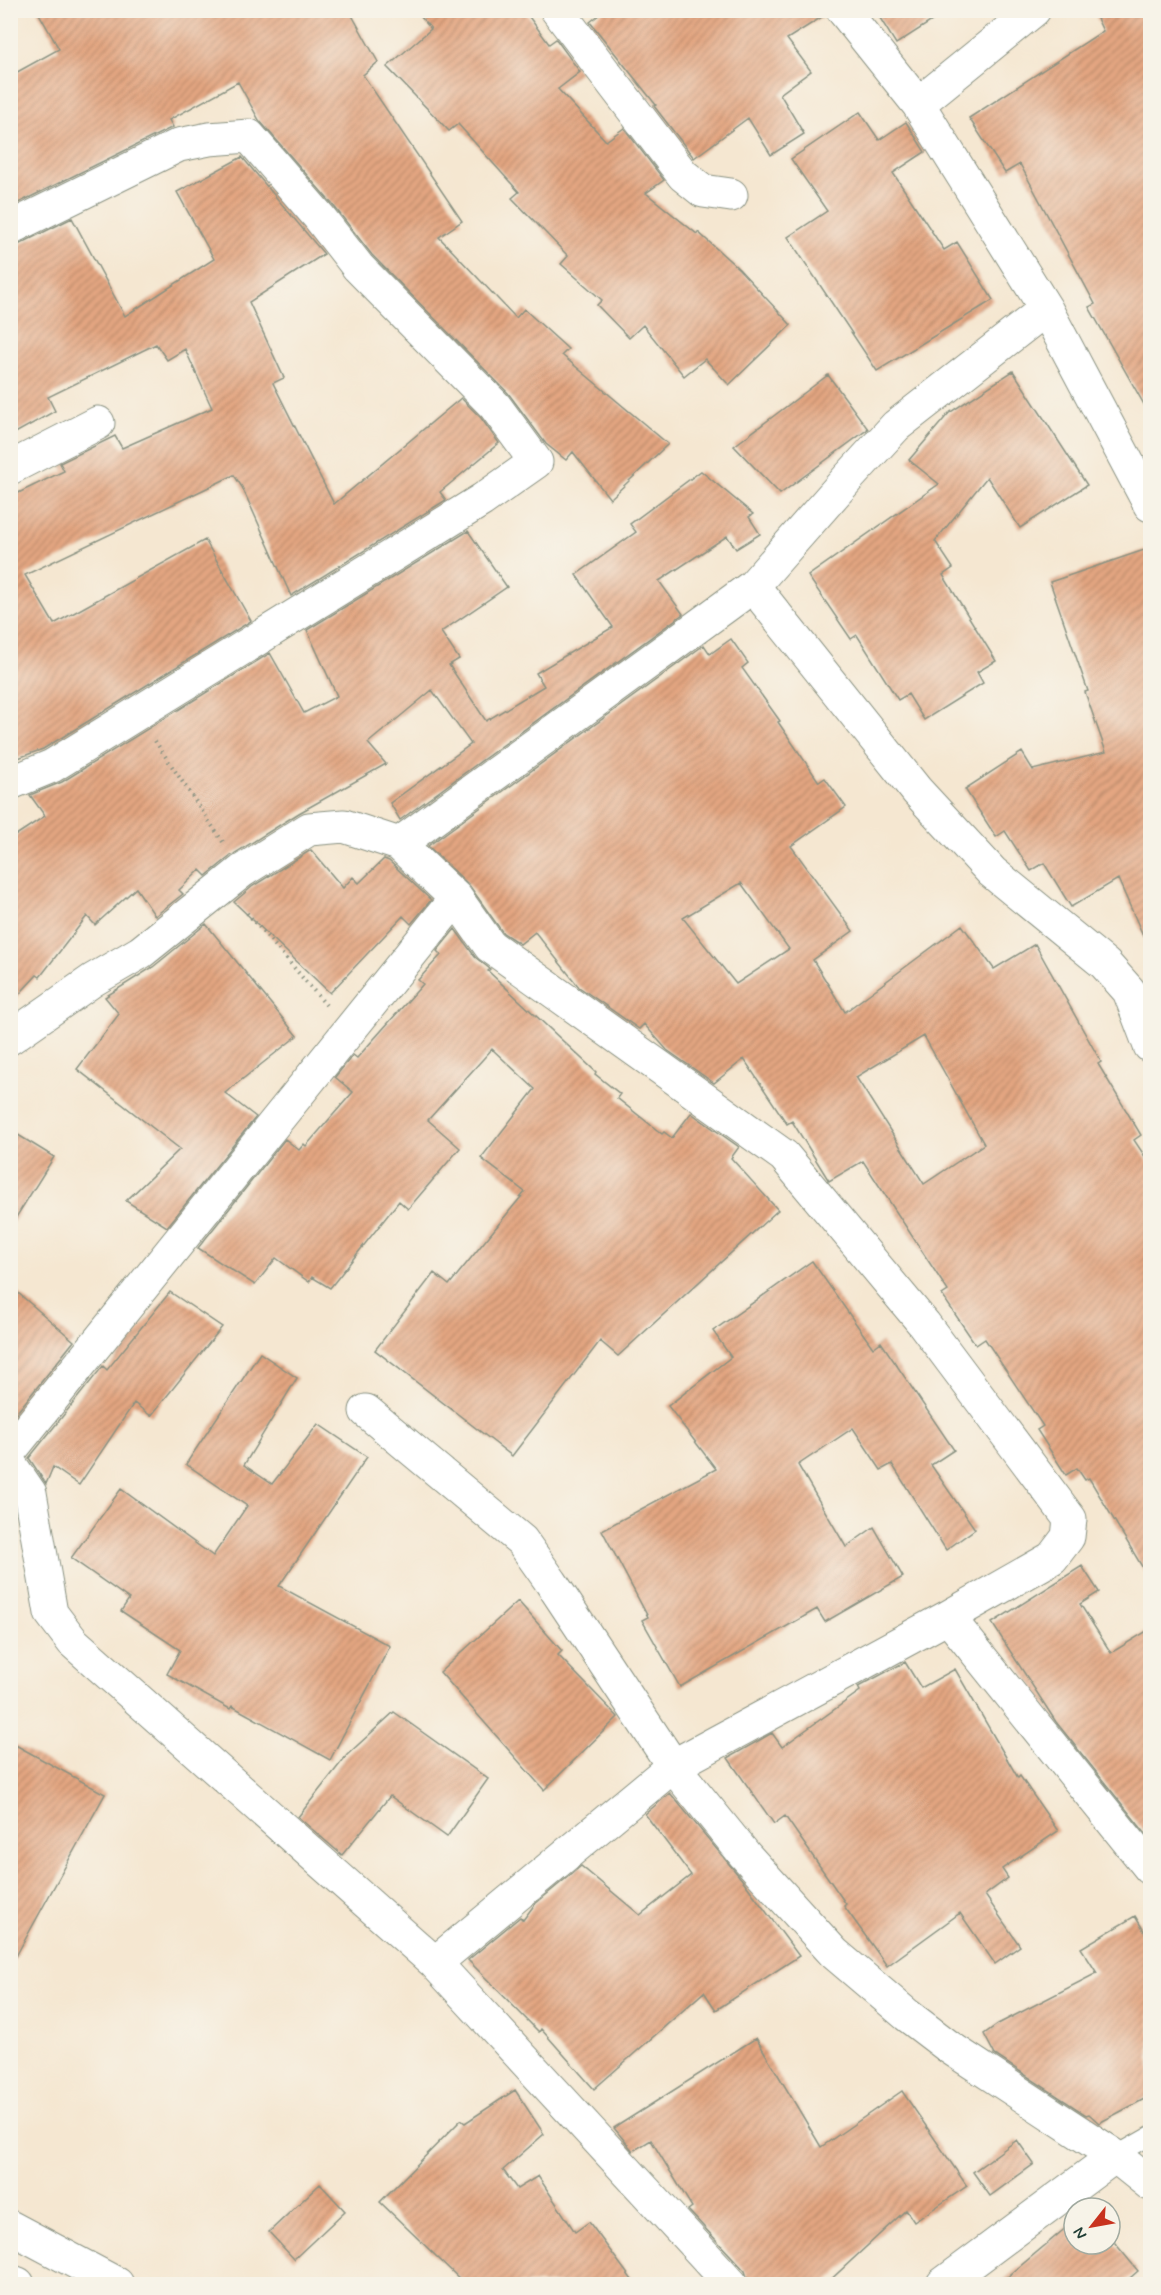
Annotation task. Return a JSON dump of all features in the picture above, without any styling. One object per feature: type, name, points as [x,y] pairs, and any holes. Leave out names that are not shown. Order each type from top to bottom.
[{"type":"street","points":[[557,10],[683,175],[703,191],[731,195]]},
{"type":"street","points":[[843,10],[918,104],[1046,309],[1150,505]]},
{"type":"street","points":[[918,104],[1034,10]]},
{"type":"street","points":[[10,228],[179,145],[209,139],[249,136],[319,217],[358,267],[495,406],[536,462],[482,500],[52,766],[14,782],[10,780]]},
{"type":"street","points":[[399,844],[753,586],[896,426],[1046,309]]},
{"type":"street","points":[[10,468],[98,423]]},
{"type":"street","points":[[753,586],[917,791],[992,872],[1105,964],[1140,985],[1150,1046]]},
{"type":"street","points":[[10,1038],[93,980],[141,952],[242,871],[309,830],[344,826],[399,844],[456,898],[490,946],[784,1156],[924,1324],[1070,1518],[1068,1537],[1052,1558],[673,1766],[435,1963]]},
{"type":"street","points":[[10,1451],[456,898]]},
{"type":"street","points":[[366,1411],[522,1541],[673,1766],[745,1855],[834,1953],[950,2047],[1115,2156],[1150,2184]]},
{"type":"street","points":[[10,1464],[30,1492],[51,1612],[73,1642],[435,1963],[731,2284]]},
{"type":"street","points":[[948,1617],[1150,1868]]},
{"type":"street","points":[[944,2284],[1115,2156]]},
{"type":"street","points":[[10,2228],[117,2284]]},
{"type":"street","points":[[10,2281],[18,2284]]},
{"type":"lane","points":[[1115,2156],[1150,2136]]},
{"type":"building","points":[[37,10],[349,10],[378,62],[363,75],[462,221],[439,237],[516,318],[524,309],[568,349],[562,355],[668,444],[610,499],[573,452],[566,460],[546,444],[508,393],[372,255],[333,205],[259,120],[238,82],[169,120],[173,127],[10,207],[10,76],[59,49]]},
{"type":"building","points":[[415,10],[524,10],[549,44],[556,39],[580,72],[558,89],[606,141],[624,128],[664,180],[646,193],[697,234],[698,232],[739,269],[791,325],[729,385],[705,359],[684,376],[643,325],[629,338],[597,305],[602,300],[561,264],[568,256],[512,198],[519,192],[458,124],[449,131],[387,67],[431,29]]},
{"type":"building","points":[[605,10],[825,10],[825,15],[787,39],[811,71],[780,94],[804,134],[771,155],[748,118],[694,158],[654,106],[656,105],[590,22]]},
{"type":"building","points":[[875,10],[949,10],[896,44]]},
{"type":"building","points":[[1093,10],[1150,10],[1150,415],[1089,307],[1095,304],[1020,164],[1005,173],[969,118],[1103,31]]},
{"type":"building","points":[[860,112],[879,140],[906,122],[925,152],[893,173],[944,250],[957,242],[993,300],[877,371],[788,237],[827,211],[791,159]]},
{"type":"building","points":[[242,157],[324,254],[249,302],[284,378],[273,383],[334,504],[461,398],[481,418],[499,443],[440,492],[446,500],[291,596],[242,487],[234,475],[25,575],[54,624],[205,540],[251,621],[43,749],[10,761],[10,497],[64,471],[60,463],[115,436],[122,448],[212,408],[185,349],[167,360],[156,344],[48,397],[55,411],[10,436],[10,246],[18,245],[72,218],[125,316],[214,259],[177,192]]},
{"type":"building","points":[[1013,371],[1087,485],[1020,528],[987,477],[935,541],[953,568],[943,575],[996,661],[977,672],[983,683],[924,720],[908,694],[898,700],[857,635],[851,639],[808,576],[939,484],[909,460],[949,413]]},
{"type":"building","points":[[828,375],[868,429],[780,494],[734,446]]},
{"type":"building","points":[[701,471],[753,514],[749,517],[760,534],[736,549],[727,536],[659,581],[683,614],[400,820],[390,803],[471,744],[432,690],[368,743],[386,764],[299,813],[232,855],[206,876],[200,870],[179,890],[183,894],[155,916],[136,888],[95,925],[87,916],[40,977],[37,975],[10,1004],[10,839],[45,816],[30,795],[62,782],[270,653],[304,713],[337,696],[307,630],[468,531],[507,587],[441,632],[459,659],[449,665],[486,721],[544,686],[536,673],[613,627],[576,575],[636,532],[630,524]]},
{"type":"building","points":[[1150,548],[1150,951],[1118,879],[1071,907],[1044,863],[1031,871],[1005,831],[996,837],[965,789],[1022,752],[1033,770],[1106,752],[1085,692],[1088,691],[1050,582]]},
{"type":"building","points":[[731,639],[748,663],[742,668],[780,721],[778,722],[819,782],[825,778],[846,807],[791,846],[853,931],[813,960],[845,1012],[962,925],[994,969],[1035,944],[1101,1062],[1098,1064],[1141,1135],[1134,1140],[1150,1164],[1150,1580],[1089,1478],[1085,1480],[1077,1468],[1066,1475],[1037,1430],[1043,1426],[985,1339],[976,1345],[942,1295],[948,1291],[863,1161],[829,1181],[792,1121],[787,1124],[744,1059],[714,1083],[667,1050],[644,1024],[639,1029],[579,987],[535,932],[520,944],[503,933],[469,885],[428,846],[704,645],[710,654]],"holes":[[[741,883],[789,949],[736,984],[683,918]],[[924,1036],[984,1144],[924,1184],[856,1077]]]},
{"type":"building","points":[[311,850],[343,888],[353,877],[359,883],[384,859],[431,900],[411,924],[403,916],[330,993],[234,902],[253,886]]},
{"type":"building","points":[[206,924],[297,1036],[225,1093],[256,1117],[167,1227],[126,1201],[180,1149],[77,1069],[119,1014],[105,997],[153,967]]},
{"type":"building","points":[[455,929],[475,957],[490,969],[488,971],[596,1072],[595,1074],[620,1094],[617,1098],[662,1134],[664,1132],[672,1138],[691,1113],[739,1147],[731,1158],[778,1210],[618,1356],[600,1341],[512,1456],[375,1350],[434,1273],[449,1285],[525,1192],[481,1158],[535,1089],[492,1049],[428,1120],[460,1148],[408,1209],[399,1201],[330,1288],[312,1277],[309,1282],[276,1258],[255,1285],[198,1248],[285,1139],[299,1150],[304,1144],[306,1146],[353,1092],[335,1077],[353,1055],[357,1058],[423,984],[418,980],[441,955],[437,951]]},
{"type":"building","points":[[10,1130],[54,1157],[10,1227]]},
{"type":"building","points":[[812,1261],[873,1348],[881,1342],[954,1450],[931,1465],[975,1529],[946,1550],[892,1464],[881,1470],[853,1428],[798,1465],[846,1547],[874,1527],[903,1577],[825,1622],[817,1609],[680,1687],[642,1620],[648,1617],[602,1530],[716,1469],[668,1406],[731,1357],[713,1331]]},
{"type":"building","points":[[10,1286],[74,1341],[10,1421]]},
{"type":"building","points":[[170,1292],[222,1327],[151,1416],[134,1403],[79,1485],[53,1467],[46,1484],[29,1458],[103,1366],[107,1370]]},
{"type":"building","points":[[260,1353],[297,1378],[244,1465],[272,1484],[318,1424],[367,1457],[279,1586],[390,1646],[330,1760],[232,1706],[230,1709],[167,1674],[180,1650],[121,1611],[129,1599],[71,1558],[121,1489],[213,1556],[247,1506],[186,1464]]},
{"type":"building","points":[[1082,1566],[1099,1592],[1080,1604],[1111,1653],[1150,1629],[1150,1839],[1056,1722],[992,1623]]},
{"type":"building","points":[[518,1601],[562,1651],[558,1655],[618,1717],[544,1790],[440,1672]]},
{"type":"building","points":[[905,1662],[921,1688],[955,1669],[1018,1778],[1020,1776],[1058,1831],[1002,1869],[1008,1878],[985,1895],[1020,1946],[995,1964],[960,1913],[887,1966],[844,1906],[846,1904],[785,1816],[774,1824],[728,1758],[772,1733],[782,1747],[860,1691],[858,1687]]},
{"type":"building","points":[[394,1712],[488,1779],[447,1837],[390,1796],[342,1855],[298,1817],[347,1755]]},
{"type":"building","points":[[10,1742],[105,1794],[10,1967]]},
{"type":"building","points":[[670,1793],[744,1882],[799,1956],[716,2010],[704,1992],[594,2089],[541,2029],[539,2032],[468,1960],[520,1917],[523,1920],[535,1904],[581,1866],[640,1915],[691,1875],[645,1814]]},
{"type":"building","points":[[1135,1916],[1150,1941],[1150,2096],[1099,2123],[1089,2114],[1086,2115],[995,2055],[984,2034],[998,2024],[1097,1973],[1081,1948]]},
{"type":"building","points":[[756,2038],[821,2147],[902,2091],[967,2186],[914,2222],[906,2210],[826,2284],[749,2284],[745,2271],[688,2210],[692,2207],[651,2140],[633,2151],[614,2128]]},
{"type":"building","points":[[515,2090],[544,2134],[503,2170],[517,2189],[538,2176],[575,2232],[589,2222],[635,2284],[465,2284],[380,2202],[461,2120],[465,2123]]},
{"type":"building","points":[[1017,2140],[1034,2164],[990,2196],[973,2172]]},
{"type":"building","points":[[320,2184],[345,2211],[294,2259],[269,2232]]},
{"type":"building","points":[[1062,2231],[1062,2256],[1122,2256],[1122,2252],[1138,2271],[1123,2284],[999,2284]]}]
